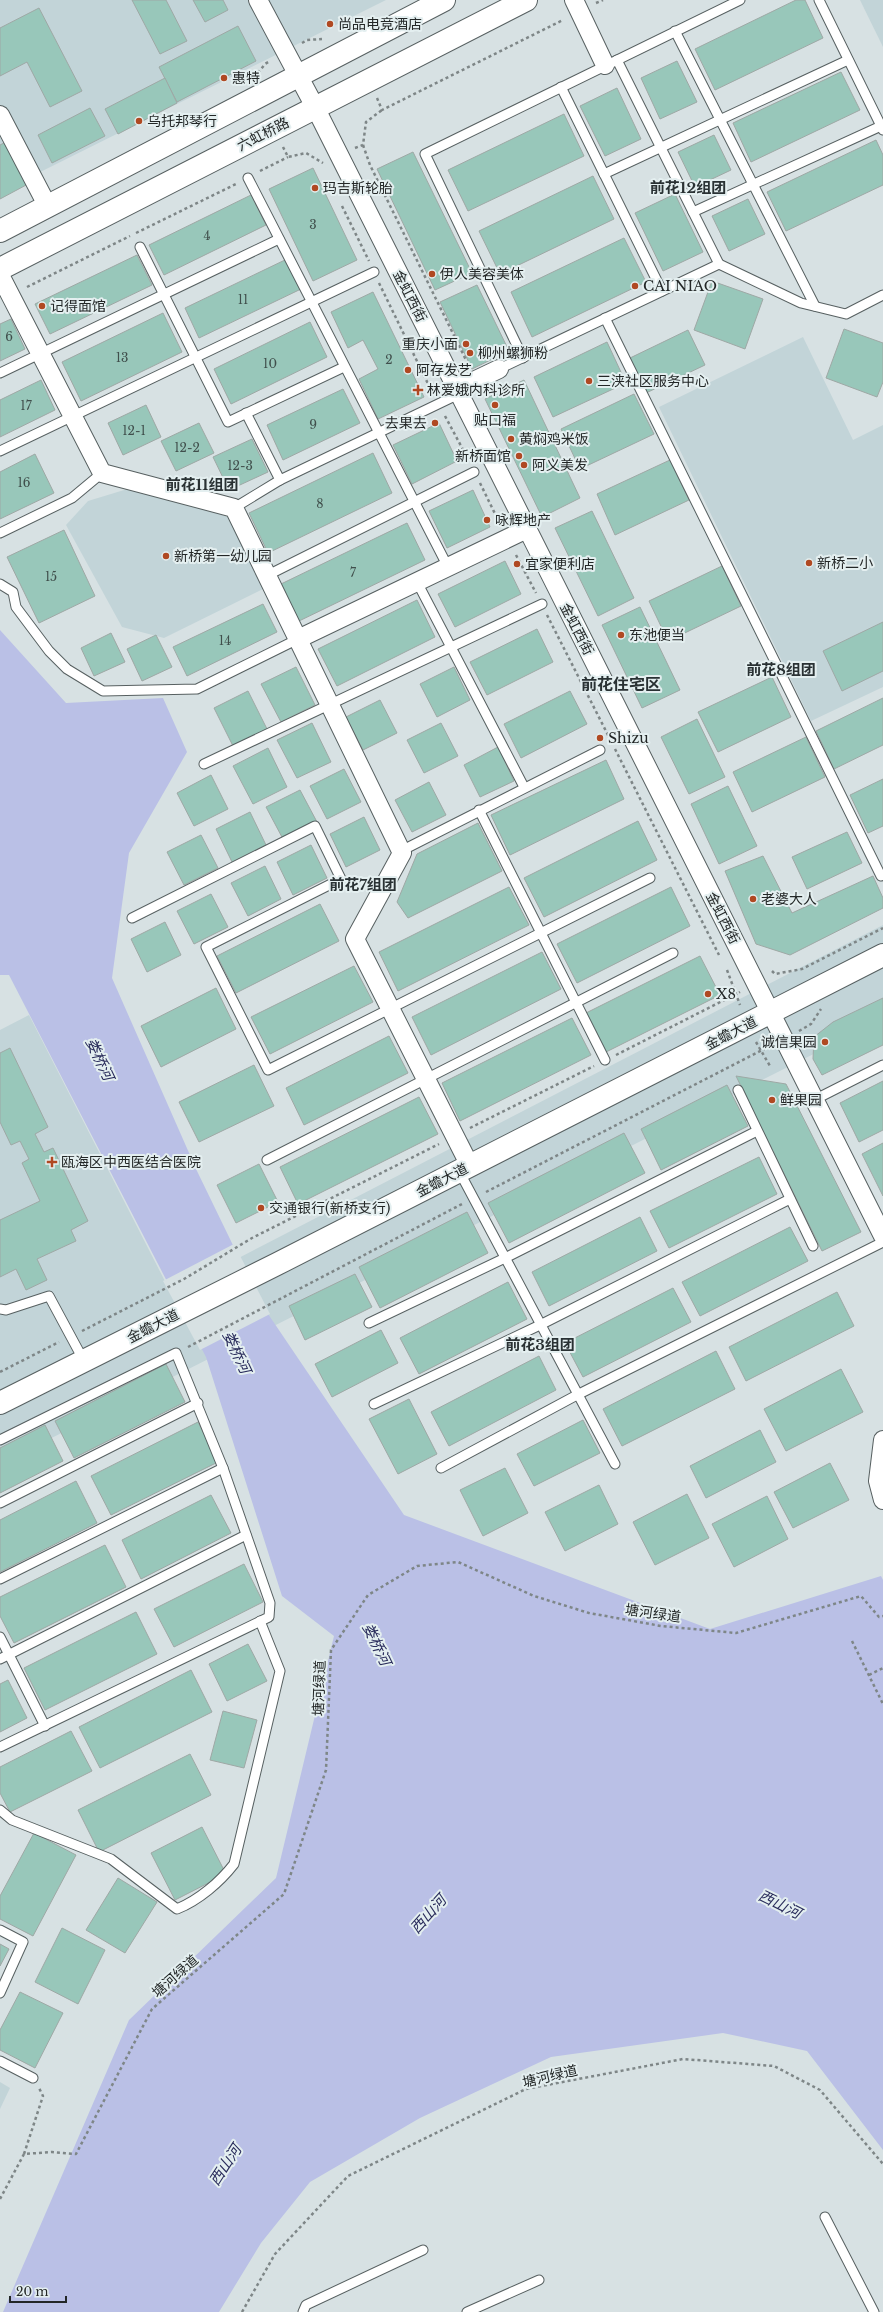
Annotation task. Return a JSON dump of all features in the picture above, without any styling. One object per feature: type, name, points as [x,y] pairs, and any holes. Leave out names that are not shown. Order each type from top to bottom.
[{"type":"main road","points":[[0,230],[47,204],[444,0]]},
{"type":"main road","name":"六虹桥路","points":[[0,269],[526,0]]},
{"type":"main road","name":"金蟾大道","points":[[0,1403],[277,1264],[883,955]]},
{"type":"street","name":"金虹西街","points":[[258,0],[297,76],[315,107],[883,1236]]},
{"type":"street","points":[[574,0],[611,63]]},
{"type":"street","points":[[0,115],[47,204]]},
{"type":"street","points":[[0,275],[102,473],[234,508],[402,851],[355,939],[454,1136],[464,1169]]},
{"type":"street","points":[[458,392],[475,380],[499,369]]},
{"type":"street","points":[[298,639],[527,529]]},
{"type":"street","points":[[883,1440],[878,1481],[883,1500]]},
{"type":"lane","points":[[523,358],[424,154],[740,0]]},
{"type":"lane","points":[[694,212],[882,128],[819,0]]},
{"type":"lane","points":[[675,31],[815,306]]},
{"type":"lane","points":[[604,174],[848,60]]},
{"type":"lane","points":[[611,63],[661,148],[719,264],[801,302],[846,314],[883,295]]},
{"type":"lane","points":[[561,87],[662,291]]},
{"type":"lane","points":[[248,178],[448,567]]},
{"type":"lane","points":[[0,373],[279,239]]},
{"type":"lane","points":[[140,247],[228,422],[344,367]]},
{"type":"lane","points":[[499,369],[719,264]]},
{"type":"lane","points":[[0,451],[74,417],[374,272]]},
{"type":"lane","points":[[605,318],[881,876]]},
{"type":"lane","points":[[234,508],[280,480],[378,433],[458,392]]},
{"type":"lane","points":[[246,413],[280,480]]},
{"type":"lane","points":[[266,576],[474,472]]},
{"type":"lane","points":[[0,533],[72,498],[102,473]]},
{"type":"lane","points":[[417,582],[524,787]]},
{"type":"lane","points":[[0,584],[13,592],[16,607],[49,651],[67,669],[103,691],[197,689],[298,639]]},
{"type":"lane","points":[[204,764],[450,646],[542,604]]},
{"type":"lane","points":[[402,851],[524,787],[600,750]]},
{"type":"lane","points":[[479,810],[605,1060]]},
{"type":"lane","points":[[132,918],[315,826],[341,879],[206,947],[268,1070],[650,878]]},
{"type":"lane","points":[[267,1160],[673,953]]},
{"type":"lane","points":[[814,1100],[883,1065]]},
{"type":"lane","points":[[738,1090],[813,1246]]},
{"type":"lane","points":[[369,1323],[505,1258],[757,1131]]},
{"type":"lane","points":[[464,1169],[473,1198],[615,1464]]},
{"type":"lane","points":[[374,1404],[540,1325],[790,1199]]},
{"type":"lane","points":[[441,1468],[577,1395],[883,1242]]},
{"type":"lane","points":[[0,1308],[6,1310],[50,1296],[84,1361]]},
{"type":"lane","points":[[0,1440],[176,1353],[198,1403],[223,1468],[270,1603],[269,1617],[0,1748]]},
{"type":"lane","points":[[0,1503],[198,1403]]},
{"type":"lane","points":[[0,1579],[223,1468]]},
{"type":"lane","points":[[0,1659],[246,1535]]},
{"type":"lane","points":[[0,1810],[12,1820],[110,1860],[177,1910],[189,1904],[226,1874],[234,1864],[280,1671],[260,1621]]},
{"type":"lane","points":[[0,1637],[45,1726]]},
{"type":"lane","points":[[0,1930],[22,1942],[0,1993]]},
{"type":"lane","points":[[0,2061],[33,2078]]},
{"type":"lane","points":[[825,2217],[874,2312]]},
{"type":"lane","points":[[303,2312],[306,2305],[423,2250]]},
{"type":"lane","points":[[467,2312],[539,2280]]},
{"type":"path","points":[[363,145],[370,165],[475,380]]},
{"type":"path","points":[[10,295],[288,157]]},
{"type":"path","points":[[770,969],[775,974],[802,969],[883,928]]},
{"type":"path","points":[[189,1346],[473,1198],[784,1040],[811,1024],[822,1011],[802,969]]},
{"type":"path","points":[[0,1372],[184,1279],[234,1249],[454,1136],[736,994]]},
{"type":"path","name":"塘河绿道","points":[[24,2154],[52,2152],[76,2154],[152,2009],[284,1894],[326,1770],[331,1650],[368,1595],[416,1566],[458,1562],[534,1596],[589,1613],[661,1626],[736,1633],[861,1596],[879,1617],[883,1616]]},
{"type":"path","points":[[852,1642],[883,1704]]},
{"type":"path","points":[[869,1675],[883,1668]]},
{"type":"path","name":"塘河绿道","points":[[242,2312],[275,2254],[348,2176],[526,2089],[683,2059],[774,2066],[820,2090],[883,2164]]},
{"type":"path","points":[[0,2199],[24,2154],[43,2096],[33,2078]]},
{"type":"shaded area","points":[[0,0],[386,0],[0,192]]},
{"type":"shaded area","points":[[860,0],[883,0],[883,47]]},
{"type":"shaded area","name":"新桥二小","points":[[803,337],[853,440],[883,425],[883,687],[811,721],[659,407]]},
{"type":"shaded area","name":"新桥第一幼儿园","points":[[134,487],[231,518],[265,588],[164,638],[122,627],[66,525],[88,501]]},
{"type":"shaded area","points":[[883,925],[883,1019],[0,1464],[0,1030],[29,1015],[171,1293]]},
{"type":"shaded area","points":[[0,2082],[10,2088],[0,2109]]},
{"type":"water","points":[[0,630],[66,703],[163,698],[187,752],[129,853],[112,978],[197,1171],[262,1305],[404,1515],[710,1629],[881,1576],[883,1580],[883,2150],[807,2051],[723,2033],[551,2057],[420,2118],[310,2182],[261,2243],[219,2312],[3,2312],[129,2020],[276,1878],[334,1636],[282,1596],[206,1357],[9,975],[0,975]]},
{"type":"pier","points":[[234,1244],[270,1314],[200,1350],[163,1281]]},
{"type":"building","points":[[132,0],[166,0],[187,41],[160,54]]},
{"type":"building","points":[[193,0],[223,0],[228,10],[205,22]]},
{"type":"building","points":[[796,0],[805,0],[823,38],[715,90],[695,49]]},
{"type":"building","points":[[39,8],[82,91],[50,107],[27,62],[0,76],[0,28]]},
{"type":"building","points":[[238,26],[256,61],[177,102],[159,67]]},
{"type":"building","points":[[677,61],[697,102],[660,119],[641,78]]},
{"type":"building","points":[[841,72],[860,110],[751,162],[733,123]]},
{"type":"building","points":[[165,78],[177,103],[118,134],[105,109]]},
{"type":"building","points":[[617,88],[641,139],[605,156],[580,106]]},
{"type":"building","points":[[90,108],[105,136],[52,163],[38,135]]},
{"type":"building","points":[[564,114],[584,156],[468,211],[448,170]]},
{"type":"building","points":[[714,135],[731,170],[695,187],[678,152]]},
{"type":"building","points":[[876,140],[883,155],[883,185],[786,231],[767,192]]},
{"type":"building","points":[[6,142],[28,184],[0,199],[0,145]]},
{"type":"building","points":[[413,152],[472,273],[435,290],[377,169]]},
{"type":"building","points":[[313,168],[357,260],[313,281],[269,189]]},
{"type":"building","points":[[593,176],[614,219],[500,274],[479,231]]},
{"type":"building","points":[[675,194],[703,252],[663,271],[635,213]]},
{"type":"building","points":[[251,195],[266,225],[164,275],[149,245]]},
{"type":"building","points":[[748,199],[765,234],[729,251],[712,216]]},
{"type":"building","points":[[624,238],[646,282],[532,337],[511,292]]},
{"type":"building","points":[[137,255],[152,285],[50,334],[35,304]]},
{"type":"building","points":[[287,259],[301,289],[199,338],[185,308]]},
{"type":"building","points":[[712,281],[763,299],[745,349],[694,330]]},
{"type":"building","points":[[477,285],[509,351],[472,369],[440,302]]},
{"type":"building","points":[[373,292],[424,397],[378,419],[359,379],[378,369],[363,340],[348,348],[331,312]]},
{"type":"building","points":[[163,313],[182,352],[81,401],[62,362]]},
{"type":"building","points":[[11,319],[25,349],[0,361],[0,324]]},
{"type":"building","points":[[310,322],[327,357],[231,404],[214,369]]},
{"type":"building","points":[[844,329],[883,343],[883,382],[877,397],[826,378]]},
{"type":"building","points":[[688,330],[705,365],[646,393],[630,358]]},
{"type":"building","points":[[607,342],[626,383],[553,417],[534,377]]},
{"type":"building","points":[[41,380],[55,410],[0,437],[0,400]]},
{"type":"building","points":[[524,380],[580,498],[542,517],[485,399]]},
{"type":"building","points":[[343,389],[360,423],[283,460],[267,425]]},
{"type":"building","points":[[634,394],[654,434],[580,469],[561,429]]},
{"type":"building","points":[[146,405],[161,437],[123,455],[108,423]]},
{"type":"building","points":[[199,423],[214,453],[176,471],[161,441]]},
{"type":"building","points":[[439,423],[457,461],[412,484],[393,445]]},
{"type":"building","points":[[252,439],[268,472],[229,490],[213,457]]},
{"type":"building","points":[[373,453],[392,493],[268,553],[249,513]]},
{"type":"building","points":[[35,454],[54,493],[0,519],[0,472]]},
{"type":"building","points":[[670,460],[689,500],[615,535],[597,494]]},
{"type":"building","points":[[473,490],[490,527],[447,548],[429,511]]},
{"type":"building","points":[[592,511],[634,598],[598,616],[555,528]]},
{"type":"building","points":[[407,523],[425,560],[299,621],[281,584]]},
{"type":"building","points":[[64,530],[95,596],[39,623],[7,557]]},
{"type":"building","points":[[505,561],[521,594],[455,627],[438,594]]},
{"type":"building","points":[[722,566],[741,606],[668,641],[649,601]]},
{"type":"building","points":[[417,600],[435,637],[337,686],[318,649]]},
{"type":"building","points":[[263,604],[277,632],[187,676],[173,647]]},
{"type":"building","points":[[640,607],[680,690],[642,708],[602,625]]},
{"type":"building","points":[[883,622],[883,671],[842,691],[823,651]]},
{"type":"building","points":[[537,629],[553,662],[487,695],[470,662]]},
{"type":"building","points":[[111,633],[125,662],[94,676],[81,648]]},
{"type":"building","points":[[156,635],[172,667],[142,681],[127,649]]},
{"type":"building","points":[[296,667],[315,705],[281,722],[261,684]]},
{"type":"building","points":[[454,667],[470,700],[437,717],[420,684]]},
{"type":"building","points":[[772,677],[791,717],[718,752],[698,712]]},
{"type":"building","points":[[248,691],[267,729],[233,746],[214,708]]},
{"type":"building","points":[[570,691],[587,724],[521,758],[504,724]]},
{"type":"building","points":[[883,698],[883,745],[834,769],[816,731]]},
{"type":"building","points":[[380,700],[397,733],[363,750],[346,717]]},
{"type":"building","points":[[697,719],[725,777],[689,794],[661,737]]},
{"type":"building","points":[[312,723],[331,762],[297,778],[277,740]]},
{"type":"building","points":[[441,723],[458,756],[424,773],[407,740]]},
{"type":"building","points":[[806,737],[825,777],[752,812],[733,772]]},
{"type":"building","points":[[498,747],[514,781],[480,797],[464,765]]},
{"type":"building","points":[[268,748],[287,787],[253,804],[233,766]]},
{"type":"building","points":[[606,760],[624,799],[510,855],[491,815]]},
{"type":"building","points":[[344,769],[361,802],[327,819],[310,786]]},
{"type":"building","points":[[211,775],[228,809],[194,826],[177,793]]},
{"type":"building","points":[[883,779],[883,826],[868,833],[850,795]]},
{"type":"building","points":[[429,782],[446,815],[412,832],[395,800]]},
{"type":"building","points":[[728,786],[757,846],[719,864],[691,804]]},
{"type":"building","points":[[300,790],[317,822],[283,839],[266,807]]},
{"type":"building","points":[[250,812],[266,845],[232,862],[216,829]]},
{"type":"building","points":[[364,817],[380,850],[346,867],[330,834]]},
{"type":"building","points":[[638,821],[657,860],[544,917],[524,878]]},
{"type":"building","points":[[478,823],[502,871],[408,918],[397,902],[417,854]]},
{"type":"building","points":[[847,832],[862,863],[807,889],[792,857]]},
{"type":"building","points":[[201,835],[218,868],[184,885],[167,852]]},
{"type":"building","points":[[311,845],[327,878],[293,895],[277,862]]},
{"type":"building","points":[[763,856],[792,913],[873,876],[883,898],[883,908],[790,955],[756,944],[725,871]]},
{"type":"building","points":[[265,866],[281,899],[248,916],[231,883]]},
{"type":"building","points":[[509,887],[529,925],[398,991],[379,952]]},
{"type":"building","points":[[671,887],[690,926],[577,983],[557,944]]},
{"type":"building","points":[[211,894],[228,927],[194,944],[177,911]]},
{"type":"building","points":[[320,904],[339,941],[236,993],[217,956]]},
{"type":"building","points":[[165,922],[181,955],[147,972],[131,939]]},
{"type":"building","points":[[542,952],[561,989],[431,1055],[412,1017]]},
{"type":"building","points":[[700,956],[720,995],[606,1052],[586,1013]]},
{"type":"building","points":[[354,966],[373,1002],[270,1054],[251,1017]]},
{"type":"building","points":[[216,988],[236,1029],[161,1067],[141,1026]]},
{"type":"building","points":[[883,998],[883,1045],[822,1075],[813,1059],[814,1037],[833,1022]]},
{"type":"building","points":[[572,1018],[591,1055],[460,1121],[442,1083]]},
{"type":"building","points":[[389,1036],[408,1073],[304,1125],[286,1088]]},
{"type":"building","points":[[10,1048],[48,1127],[35,1134],[44,1152],[53,1148],[88,1221],[71,1230],[76,1241],[37,1259],[47,1280],[26,1290],[16,1269],[0,1277],[0,1220],[40,1201],[22,1163],[29,1159],[20,1141],[11,1145],[0,1122],[0,1053]]},
{"type":"building","points":[[254,1065],[274,1106],[199,1142],[179,1102]]},
{"type":"building","points":[[736,1076],[786,1084],[861,1232],[822,1251]]},
{"type":"building","points":[[883,1081],[883,1130],[859,1142],[840,1103]]},
{"type":"building","points":[[727,1085],[748,1126],[661,1170],[641,1129]]},
{"type":"building","points":[[419,1097],[438,1134],[298,1204],[280,1167]]},
{"type":"building","points":[[624,1133],[645,1173],[509,1243],[488,1203]]},
{"type":"building","points":[[883,1143],[883,1196],[862,1154]]},
{"type":"building","points":[[759,1157],[777,1194],[669,1248],[650,1211]]},
{"type":"building","points":[[259,1164],[278,1202],[236,1223],[217,1185]]},
{"type":"building","points":[[467,1212],[488,1253],[380,1308],[359,1267]]},
{"type":"building","points":[[640,1217],[657,1251],[549,1306],[532,1272]]},
{"type":"building","points":[[790,1227],[808,1261],[700,1316],[682,1282]]},
{"type":"building","points":[[355,1274],[372,1307],[305,1340],[289,1306]]},
{"type":"building","points":[[508,1282],[527,1319],[419,1374],[400,1338]]},
{"type":"building","points":[[673,1288],[691,1322],[583,1377],[565,1343]]},
{"type":"building","points":[[837,1292],[854,1326],[746,1381],[729,1347]]},
{"type":"building","points":[[381,1330],[398,1363],[332,1397],[315,1364]]},
{"type":"building","points":[[716,1351],[735,1389],[622,1446],[603,1409]]},
{"type":"building","points":[[539,1356],[556,1390],[449,1446],[431,1412]]},
{"type":"building","points":[[166,1364],[185,1402],[74,1458],[55,1421]]},
{"type":"building","points":[[841,1369],[863,1412],[786,1451],[764,1409]]},
{"type":"building","points":[[409,1399],[437,1454],[398,1474],[369,1419]]},
{"type":"building","points":[[583,1420],[600,1453],[534,1486],[517,1454]]},
{"type":"building","points":[[198,1422],[218,1462],[111,1515],[91,1476]]},
{"type":"building","points":[[45,1425],[63,1461],[0,1493],[0,1448]]},
{"type":"building","points":[[760,1430],[776,1462],[706,1498],[690,1466]]},
{"type":"building","points":[[830,1463],[849,1500],[793,1528],[774,1492]]},
{"type":"building","points":[[505,1468],[528,1513],[483,1536],[460,1490]]},
{"type":"building","points":[[76,1481],[97,1523],[0,1572],[0,1520]]},
{"type":"building","points":[[599,1485],[618,1524],[565,1551],[545,1512]]},
{"type":"building","points":[[687,1494],[709,1538],[655,1565],[633,1522]]},
{"type":"building","points":[[211,1495],[231,1533],[141,1579],[122,1540]]},
{"type":"building","points":[[767,1496],[788,1539],[734,1567],[712,1524]]},
{"type":"building","points":[[105,1545],[126,1587],[14,1643],[0,1616],[0,1597]]},
{"type":"building","points":[[244,1564],[263,1602],[174,1647],[154,1609]]},
{"type":"building","points":[[136,1612],[157,1654],[45,1710],[24,1668]]},
{"type":"building","points":[[248,1644],[267,1681],[227,1701],[209,1664]]},
{"type":"building","points":[[191,1670],[212,1712],[100,1768],[79,1727]]},
{"type":"building","points":[[8,1680],[27,1718],[0,1732],[0,1684]]},
{"type":"building","points":[[223,1711],[257,1720],[244,1768],[210,1760]]},
{"type":"building","points":[[71,1731],[92,1771],[10,1812],[0,1793],[0,1767]]},
{"type":"building","points":[[190,1754],[211,1795],[99,1852],[78,1810]]},
{"type":"building","points":[[202,1827],[226,1874],[175,1900],[151,1853]]},
{"type":"building","points":[[34,1833],[76,1855],[33,1936],[0,1919],[0,1896]]},
{"type":"building","points":[[118,1878],[157,1902],[125,1953],[86,1930]]},
{"type":"building","points":[[62,1928],[105,1950],[78,2004],[35,1982]]},
{"type":"building","points":[[0,1944],[9,1949],[0,1966]]},
{"type":"building","points":[[20,1992],[63,2013],[35,2068],[0,2050],[0,2030]]},
{"type":"place","name":"尚品电竞酒店","points":[[330,24]]},
{"type":"place","name":"惠特","points":[[224,78]]},
{"type":"place","name":"乌托邦琴行","points":[[139,121]]},
{"type":"place","name":"玛吉斯轮胎","points":[[315,188]]},
{"type":"place","name":"伊人美容美体","points":[[432,274]]},
{"type":"place","name":"CAI NIAO","points":[[635,286]]},
{"type":"place","name":"记得面馆","points":[[42,306]]},
{"type":"place","name":"重庆小面","points":[[466,344]]},
{"type":"place","name":"柳州螺狮粉","points":[[470,353]]},
{"type":"place","name":"阿存发艺","points":[[408,370]]},
{"type":"place","name":"三浃社区服务中心","points":[[589,381]]},
{"type":"place","name":"林爱娥内科诊所","points":[[418,390]]},
{"type":"place","name":"贴口福","points":[[495,405]]},
{"type":"place","name":"去果去","points":[[435,423]]},
{"type":"place","name":"黄焖鸡米饭","points":[[511,439]]},
{"type":"place","name":"新桥面馆","points":[[519,456]]},
{"type":"place","name":"阿义美发","points":[[524,465]]},
{"type":"place","name":"咏辉地产","points":[[487,520]]},
{"type":"place","name":"新桥第一幼儿园","points":[[166,556]]},
{"type":"place","name":"新桥二小","points":[[809,563]]},
{"type":"place","name":"宜家便利店","points":[[517,564]]},
{"type":"place","name":"东池便当","points":[[621,635]]},
{"type":"place","name":"Shizu","points":[[600,738]]},
{"type":"place","name":"老婆大人","points":[[753,899]]},
{"type":"place","name":"X8","points":[[708,994]]},
{"type":"place","name":"诚信果园","points":[[825,1042]]},
{"type":"place","name":"鲜果园","points":[[772,1100]]},
{"type":"place","name":"瓯海区中西医结合医院","points":[[52,1162]]},
{"type":"place","name":"交通银行(新桥支行)","points":[[261,1208]]},
{"type":"district","name":"前花12组团","points":[[688,187]]},
{"type":"district","name":"前花11组团","points":[[202,484]]},
{"type":"district","name":"前花8组团","points":[[781,669]]},
{"type":"district","name":"前花住宅区","points":[[621,684]]},
{"type":"district","name":"前花7组团","points":[[363,884]]},
{"type":"district","name":"前花3组团","points":[[540,1344]]},
{"type":"water label","name":"娄桥河","points":[[100,1059]]},
{"type":"water label","name":"娄桥河","points":[[237,1352]]},
{"type":"water label","name":"娄桥河","points":[[377,1644]]},
{"type":"water label","name":"西山河","points":[[780,1904]]},
{"type":"water label","name":"西山河","points":[[428,1914]]},
{"type":"water label","name":"西山河","points":[[225,2165]]}]
